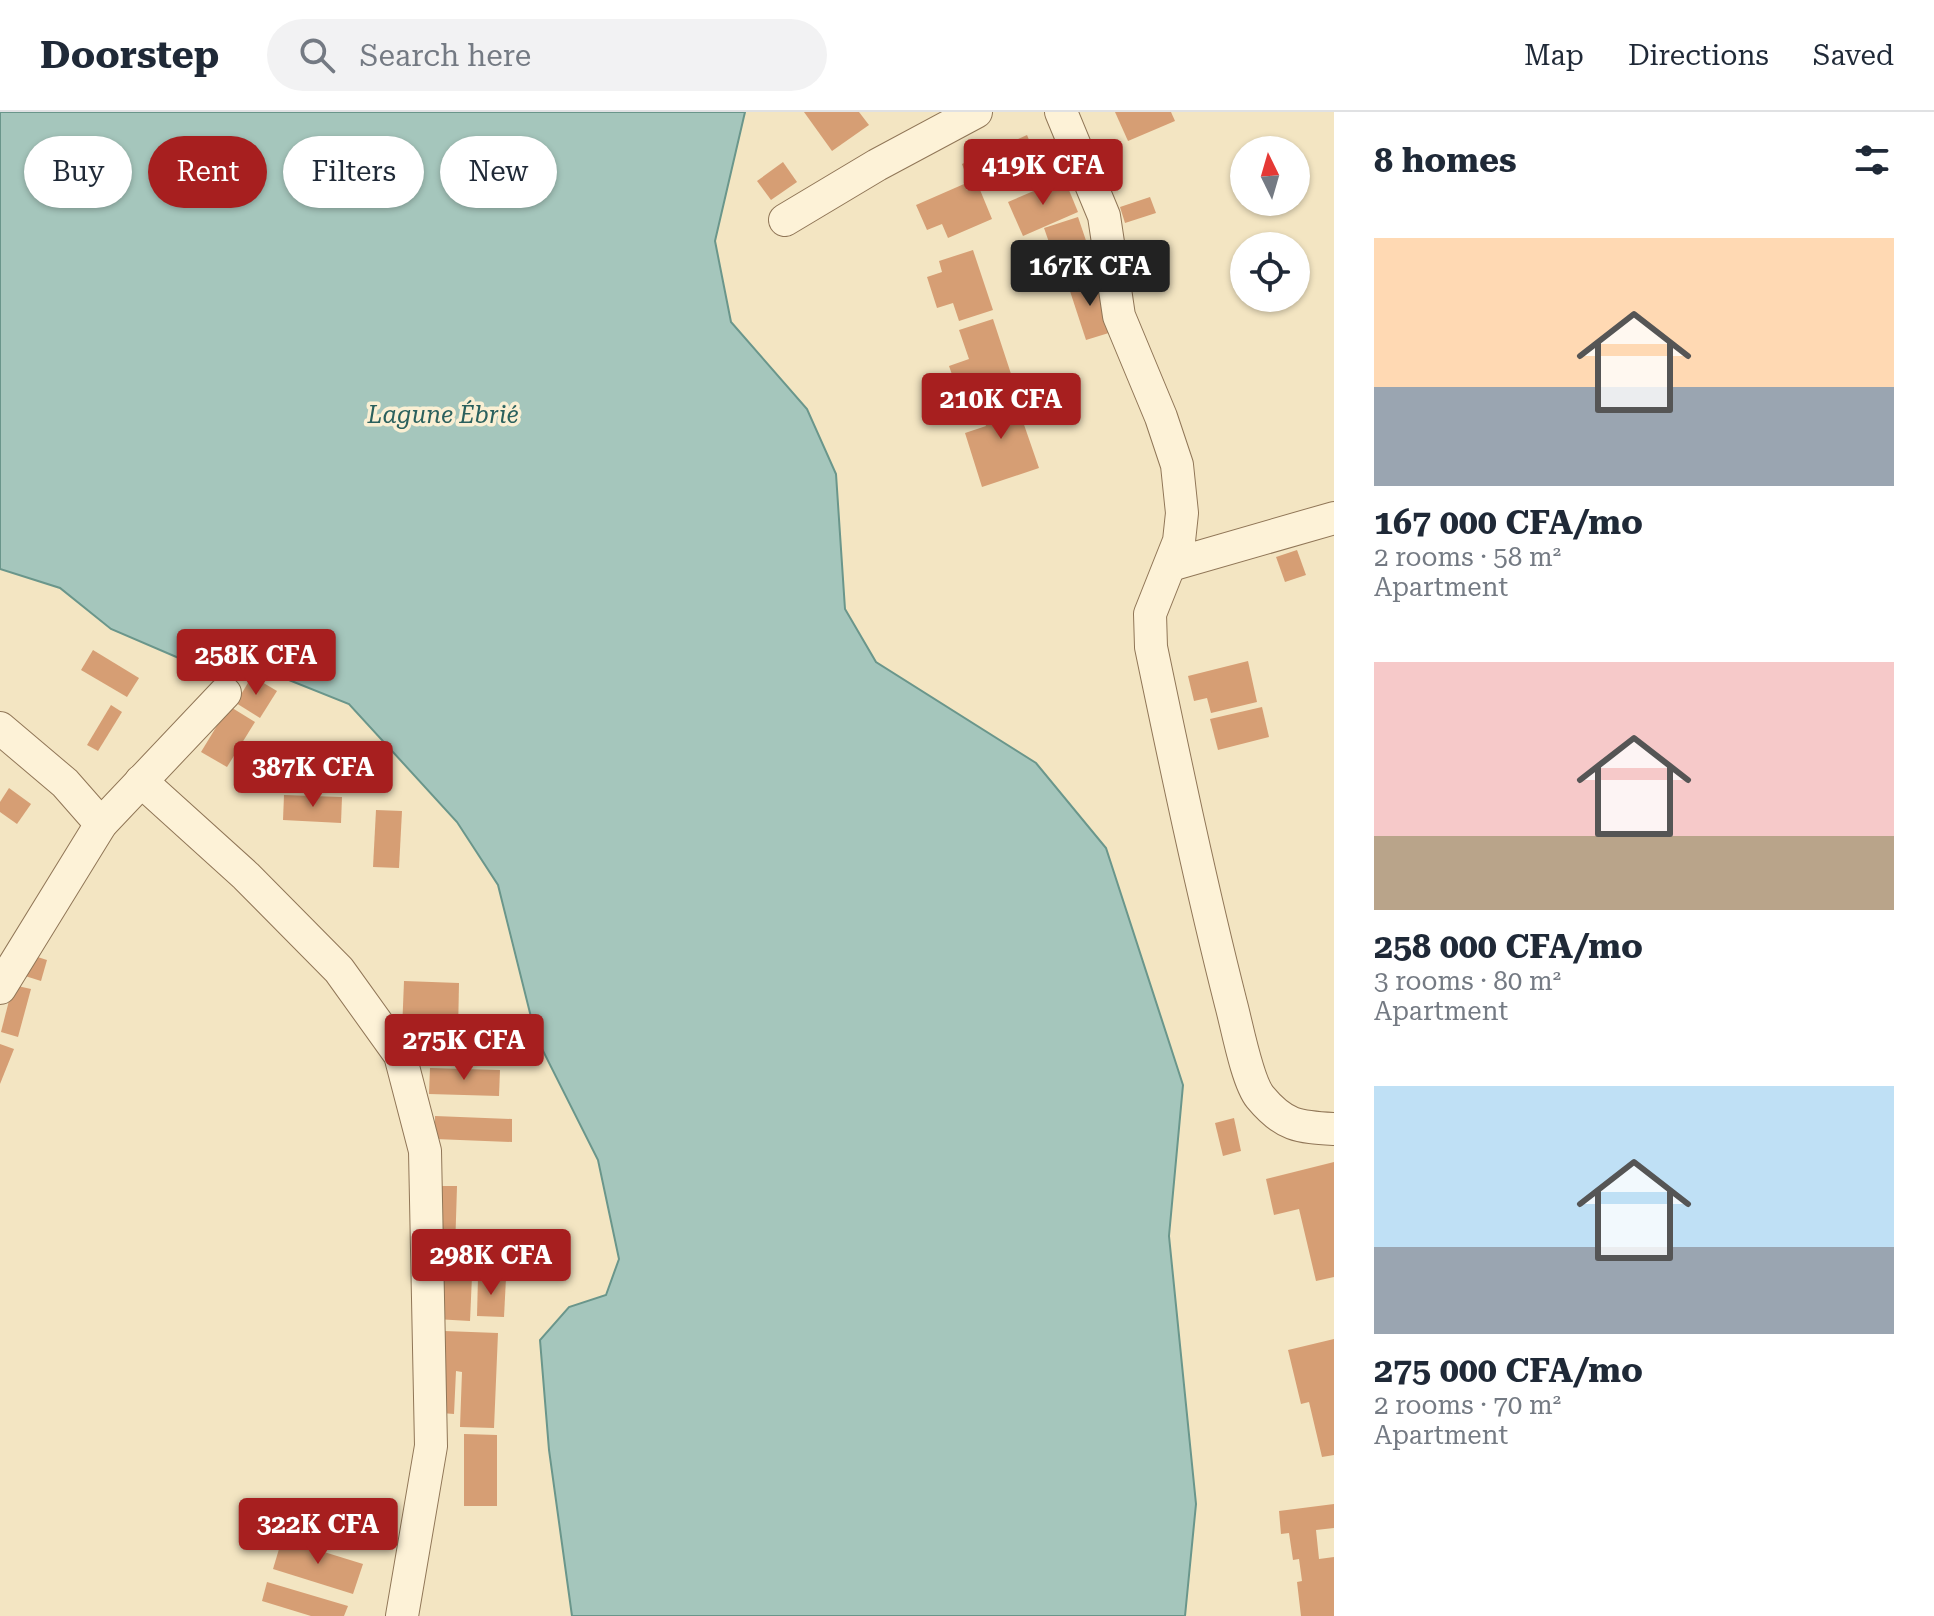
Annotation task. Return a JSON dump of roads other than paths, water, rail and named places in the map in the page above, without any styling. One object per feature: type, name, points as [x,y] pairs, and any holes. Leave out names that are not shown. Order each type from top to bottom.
[{"type":"street","points":[[785,220],[877,165],[976,112]]},
{"type":"street","points":[[1061,112],[1104,216],[1119,316],[1161,417],[1177,465],[1182,513],[1179,541],[1150,614],[1151,647],[1205,900],[1243,1050],[1257,1094],[1278,1116],[1298,1127],[1334,1129]]},
{"type":"street","points":[[1171,565],[1334,518]]},
{"type":"street","points":[[0,988],[101,824],[225,693]]},
{"type":"street","points":[[0,728],[65,783],[101,824]]},
{"type":"street","points":[[141,781],[246,876],[339,970],[400,1055],[425,1151],[431,1430],[431,1446],[402,1616]]},
{"type":"water","name":"Lagune Ébrié","points":[[0,112],[745,112],[715,241],[731,322],[807,409],[836,474],[845,609],[876,662],[1036,763],[1106,848],[1183,1085],[1169,1236],[1196,1504],[1185,1616],[572,1616],[549,1450],[540,1340],[569,1307],[606,1295],[619,1259],[598,1160],[536,1037],[498,885],[457,822],[349,704],[269,672],[181,659],[111,629],[60,588],[0,569]]}]
